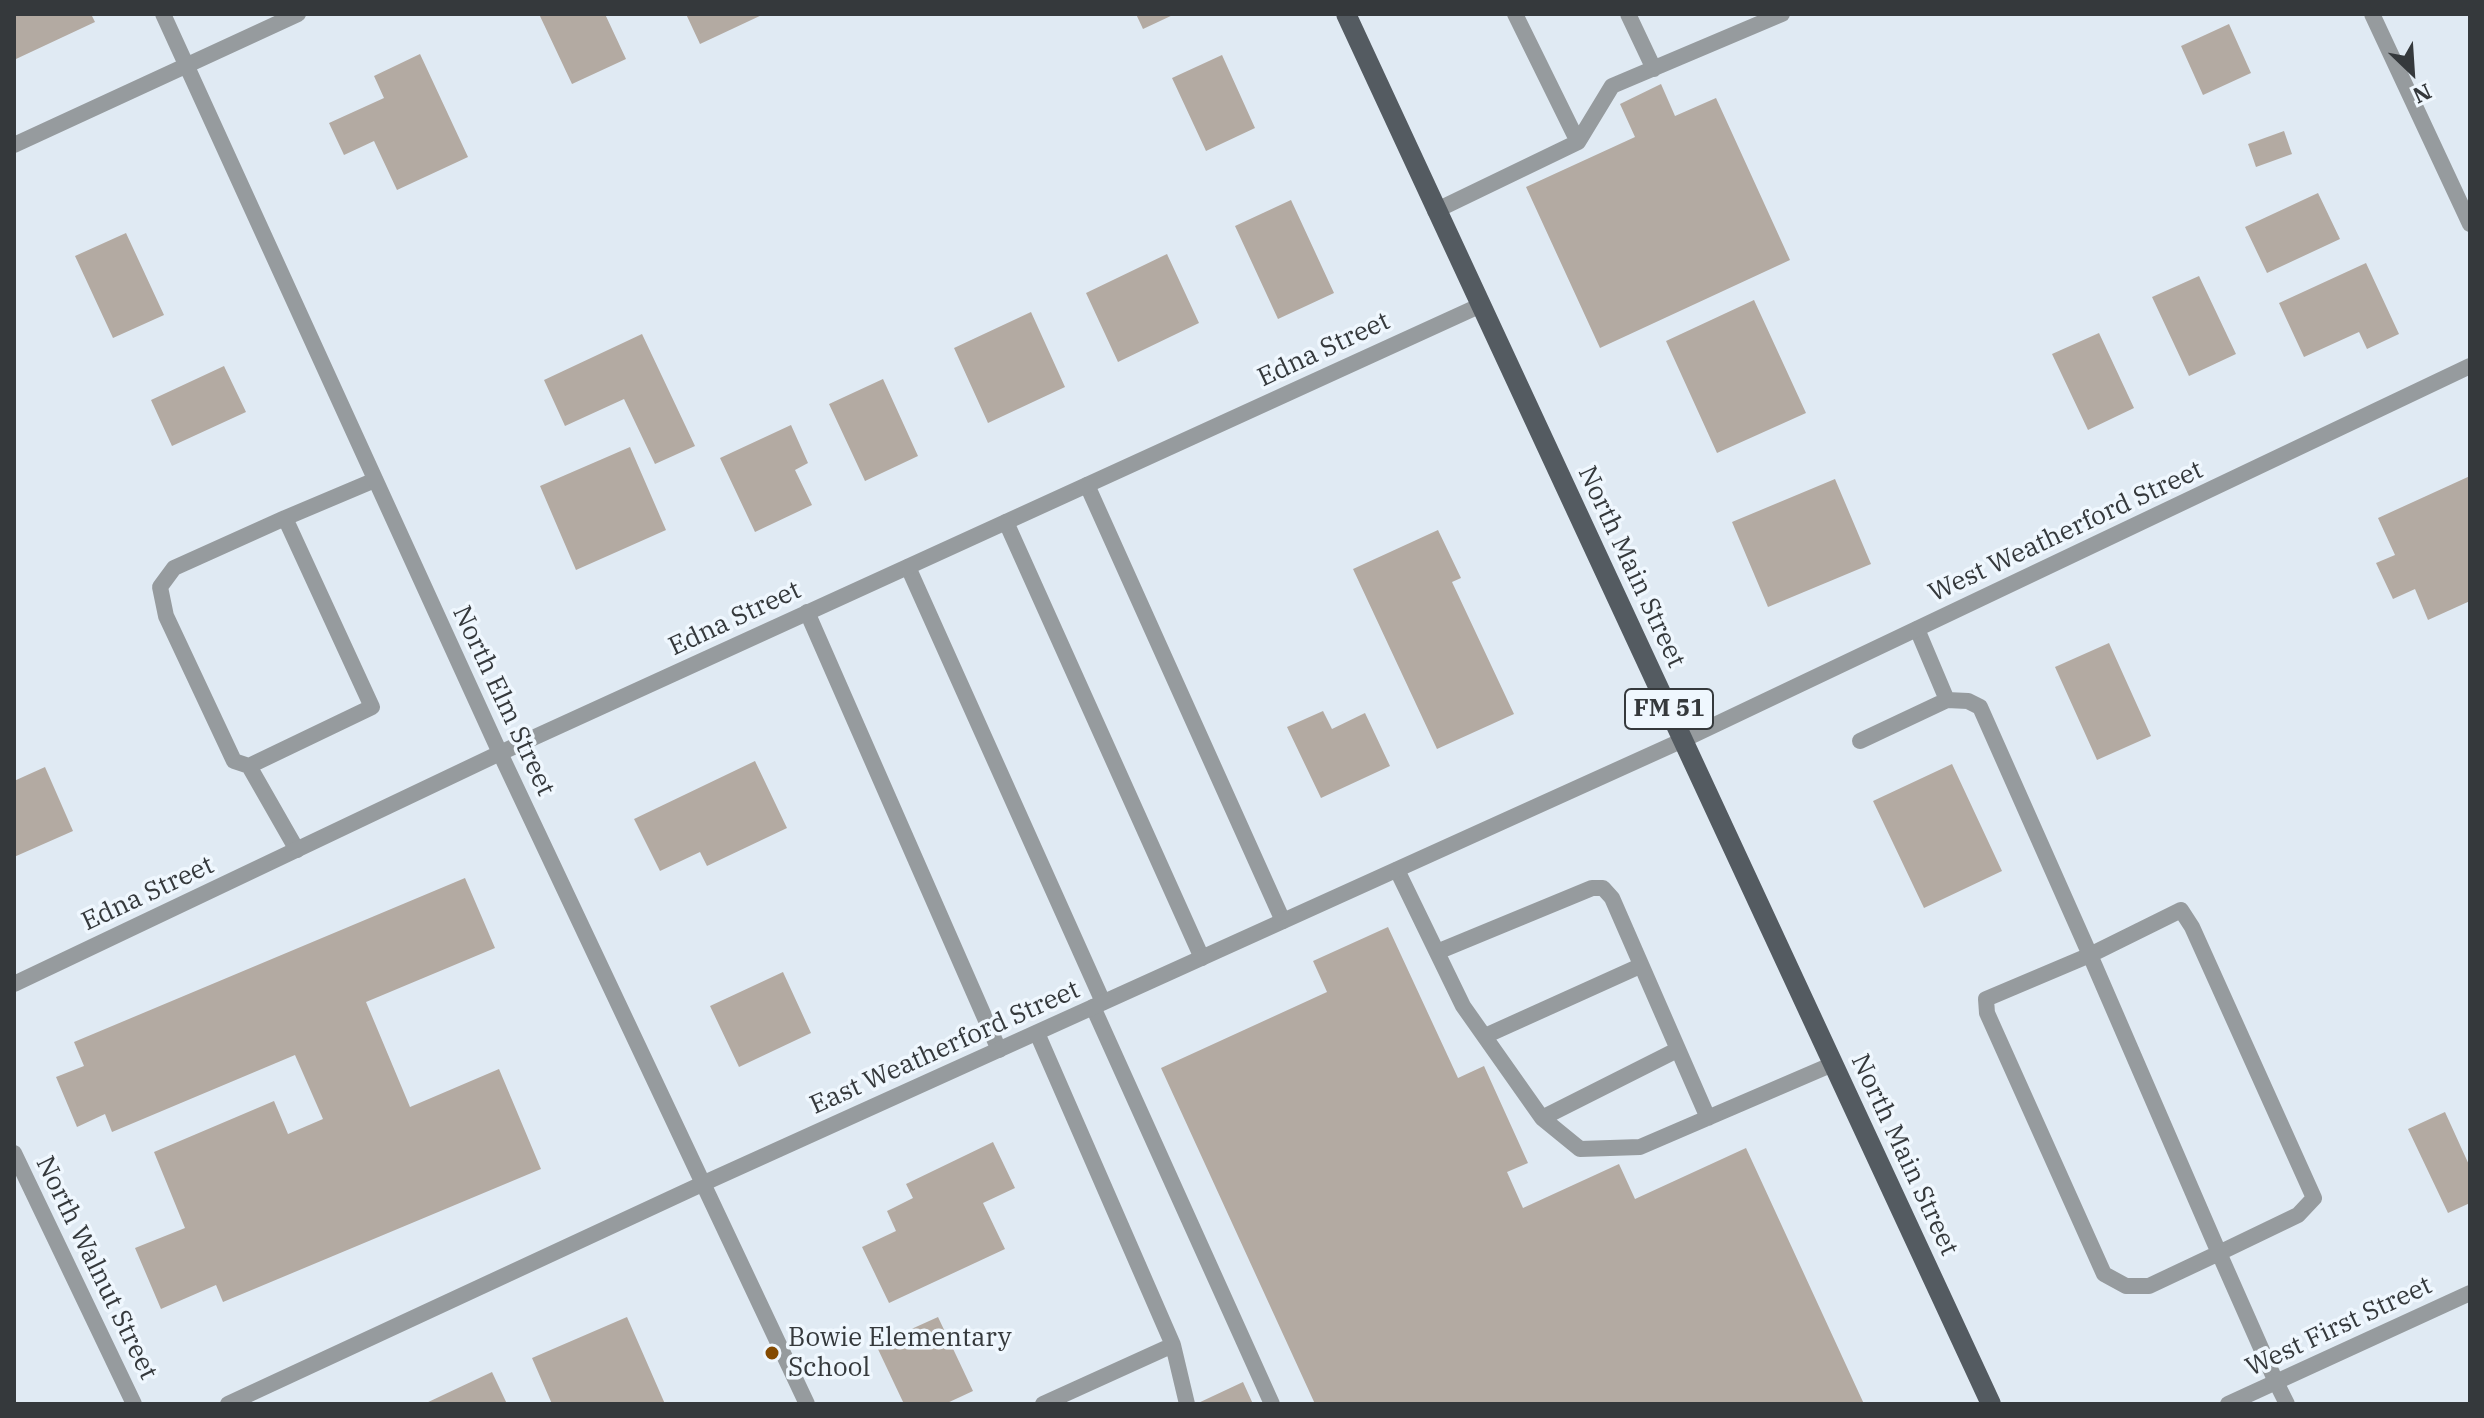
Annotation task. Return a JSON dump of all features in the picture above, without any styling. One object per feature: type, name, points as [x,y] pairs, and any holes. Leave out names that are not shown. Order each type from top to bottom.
[{"type":"main road","name":"North Main Street","points":[[1346,14],[1991,1404]]},
{"type":"street","name":"North Elm Street","points":[[163,14],[500,753],[807,1404]]},
{"type":"street","points":[[14,145],[298,14]]},
{"type":"street","points":[[1515,14],[1578,142]]},
{"type":"street","points":[[1628,14],[1654,69]]},
{"type":"street","points":[[1435,211],[1578,142],[1612,86],[1654,69],[1748,21],[1782,14]]},
{"type":"street","points":[[2372,14],[2470,224]]},
{"type":"street","name":"Edna Street","points":[[14,984],[500,753],[1479,306]]},
{"type":"street","name":"West Weatherford Street","points":[[1683,740],[2470,366]]},
{"type":"street","points":[[297,850],[249,766],[234,761],[166,616],[160,587],[174,568],[375,480]]},
{"type":"street","points":[[1087,485],[1283,921]]},
{"type":"street","points":[[249,766],[372,707],[285,518]]},
{"type":"street","points":[[1006,522],[1202,958]]},
{"type":"street","points":[[908,567],[1272,1404]]},
{"type":"street","points":[[807,612],[999,1050]]},
{"type":"street","points":[[1917,629],[1947,700]]},
{"type":"street","points":[[1860,741],[1947,700],[1968,701],[1980,707],[2287,1404]]},
{"type":"street","name":"East Weatherford Street","points":[[228,1404],[702,1184],[1683,740]]},
{"type":"street","points":[[1397,870],[1463,1006],[1542,1118],[1580,1149],[1640,1147],[1833,1064]]},
{"type":"street","points":[[1437,952],[1592,888],[1603,888],[1612,898],[1708,1118]]},
{"type":"street","points":[[2181,910],[2192,927],[2314,1198],[2298,1215],[2149,1286],[2126,1286],[2104,1274],[1987,1013],[1986,999],[2090,955],[2181,910]]},
{"type":"street","points":[[1485,1036],[1640,966]]},
{"type":"street","points":[[1037,1033],[1173,1345],[1187,1404]]},
{"type":"street","points":[[1542,1118],[1677,1050]]},
{"type":"street","name":"North Walnut Street","points":[[14,1153],[134,1404]]},
{"type":"street","name":"West First Street","points":[[2228,1404],[2470,1293]]},
{"type":"street","points":[[1043,1404],[1173,1345]]},
{"type":"building","points":[[14,14],[91,14],[95,22],[16,59]]},
{"type":"building","points":[[539,14],[605,14],[626,59],[572,84]]},
{"type":"building","points":[[686,14],[764,14],[700,44]]},
{"type":"building","points":[[1136,14],[1175,14],[1143,29]]},
{"type":"building","points":[[2229,24],[2251,73],[2203,95],[2181,46]]},
{"type":"building","points":[[420,54],[468,157],[397,190],[374,141],[344,155],[329,123],[384,98],[374,76]]},
{"type":"building","points":[[1222,55],[1255,128],[1206,151],[1172,78]]},
{"type":"building","points":[[1661,84],[1675,116],[1716,98],[1790,260],[1600,348],[1526,187],[1635,137],[1620,104]]},
{"type":"building","points":[[2284,131],[2292,154],[2256,167],[2248,144]]},
{"type":"building","points":[[2318,193],[2340,239],[2267,273],[2245,227]]},
{"type":"building","points":[[1291,200],[1334,293],[1278,319],[1235,226]]},
{"type":"building","points":[[126,233],[164,315],[113,338],[75,256]]},
{"type":"building","points":[[1167,254],[1199,323],[1118,362],[1086,293]]},
{"type":"building","points":[[2366,263],[2399,334],[2367,349],[2359,332],[2304,357],[2279,303]]},
{"type":"building","points":[[2199,276],[2236,354],[2189,376],[2152,297]]},
{"type":"building","points":[[1754,300],[1806,413],[1717,453],[1666,341]]},
{"type":"building","points":[[1031,312],[1065,387],[988,423],[954,348]]},
{"type":"building","points":[[2099,333],[2134,408],[2088,430],[2052,354]]},
{"type":"building","points":[[642,334],[695,446],[655,464],[624,399],[565,426],[544,380]]},
{"type":"building","points":[[224,366],[246,412],[172,446],[151,400]]},
{"type":"building","points":[[883,379],[918,456],[865,481],[829,404]]},
{"type":"building","points":[[791,425],[808,463],[795,470],[812,505],[755,532],[720,458]]},
{"type":"building","points":[[630,447],[666,530],[576,570],[540,486]]},
{"type":"building","points":[[2470,476],[2470,601],[2428,620],[2415,589],[2393,599],[2376,563],[2395,555],[2378,518]]},
{"type":"building","points":[[1835,479],[1871,564],[1768,607],[1732,522]]},
{"type":"building","points":[[1438,530],[1461,578],[1452,582],[1514,714],[1437,749],[1353,569]]},
{"type":"building","points":[[2109,643],[2151,736],[2097,760],[2055,667]]},
{"type":"building","points":[[1323,711],[1332,729],[1365,713],[1390,766],[1321,798],[1287,727]]},
{"type":"building","points":[[755,761],[787,828],[707,866],[700,852],[660,871],[634,819]]},
{"type":"building","points":[[1952,764],[2002,871],[1924,908],[1873,801]]},
{"type":"building","points":[[45,767],[73,831],[14,857],[14,781]]},
{"type":"building","points":[[465,878],[495,948],[366,1002],[410,1107],[499,1069],[541,1169],[223,1302],[216,1285],[161,1309],[135,1248],[185,1228],[154,1152],[274,1101],[288,1134],[323,1119],[295,1055],[112,1132],[105,1114],[77,1127],[56,1077],[84,1066],[74,1042]]},
{"type":"building","points":[[1388,927],[1458,1078],[1484,1066],[1528,1163],[1507,1172],[1523,1208],[1619,1164],[1635,1199],[1746,1148],[1864,1404],[1315,1404],[1161,1068],[1327,992],[1313,961]]},
{"type":"building","points":[[783,972],[811,1033],[739,1067],[710,1006]]},
{"type":"building","points":[[2445,1112],[2470,1167],[2470,1203],[2448,1213],[2408,1129]]},
{"type":"building","points":[[993,1142],[1015,1188],[983,1203],[1005,1249],[889,1303],[862,1247],[896,1231],[887,1211],[913,1198],[906,1184]]},
{"type":"building","points":[[627,1317],[665,1404],[552,1404],[532,1358]]},
{"type":"building","points":[[938,1317],[973,1391],[945,1404],[904,1404],[876,1345]]},
{"type":"building","points":[[492,1372],[507,1404],[424,1404]]},
{"type":"building","points":[[1243,1382],[1253,1404],[1196,1404]]},
{"type":"place","name":"Bowie Elementary School","points":[[772,1353]]}]
